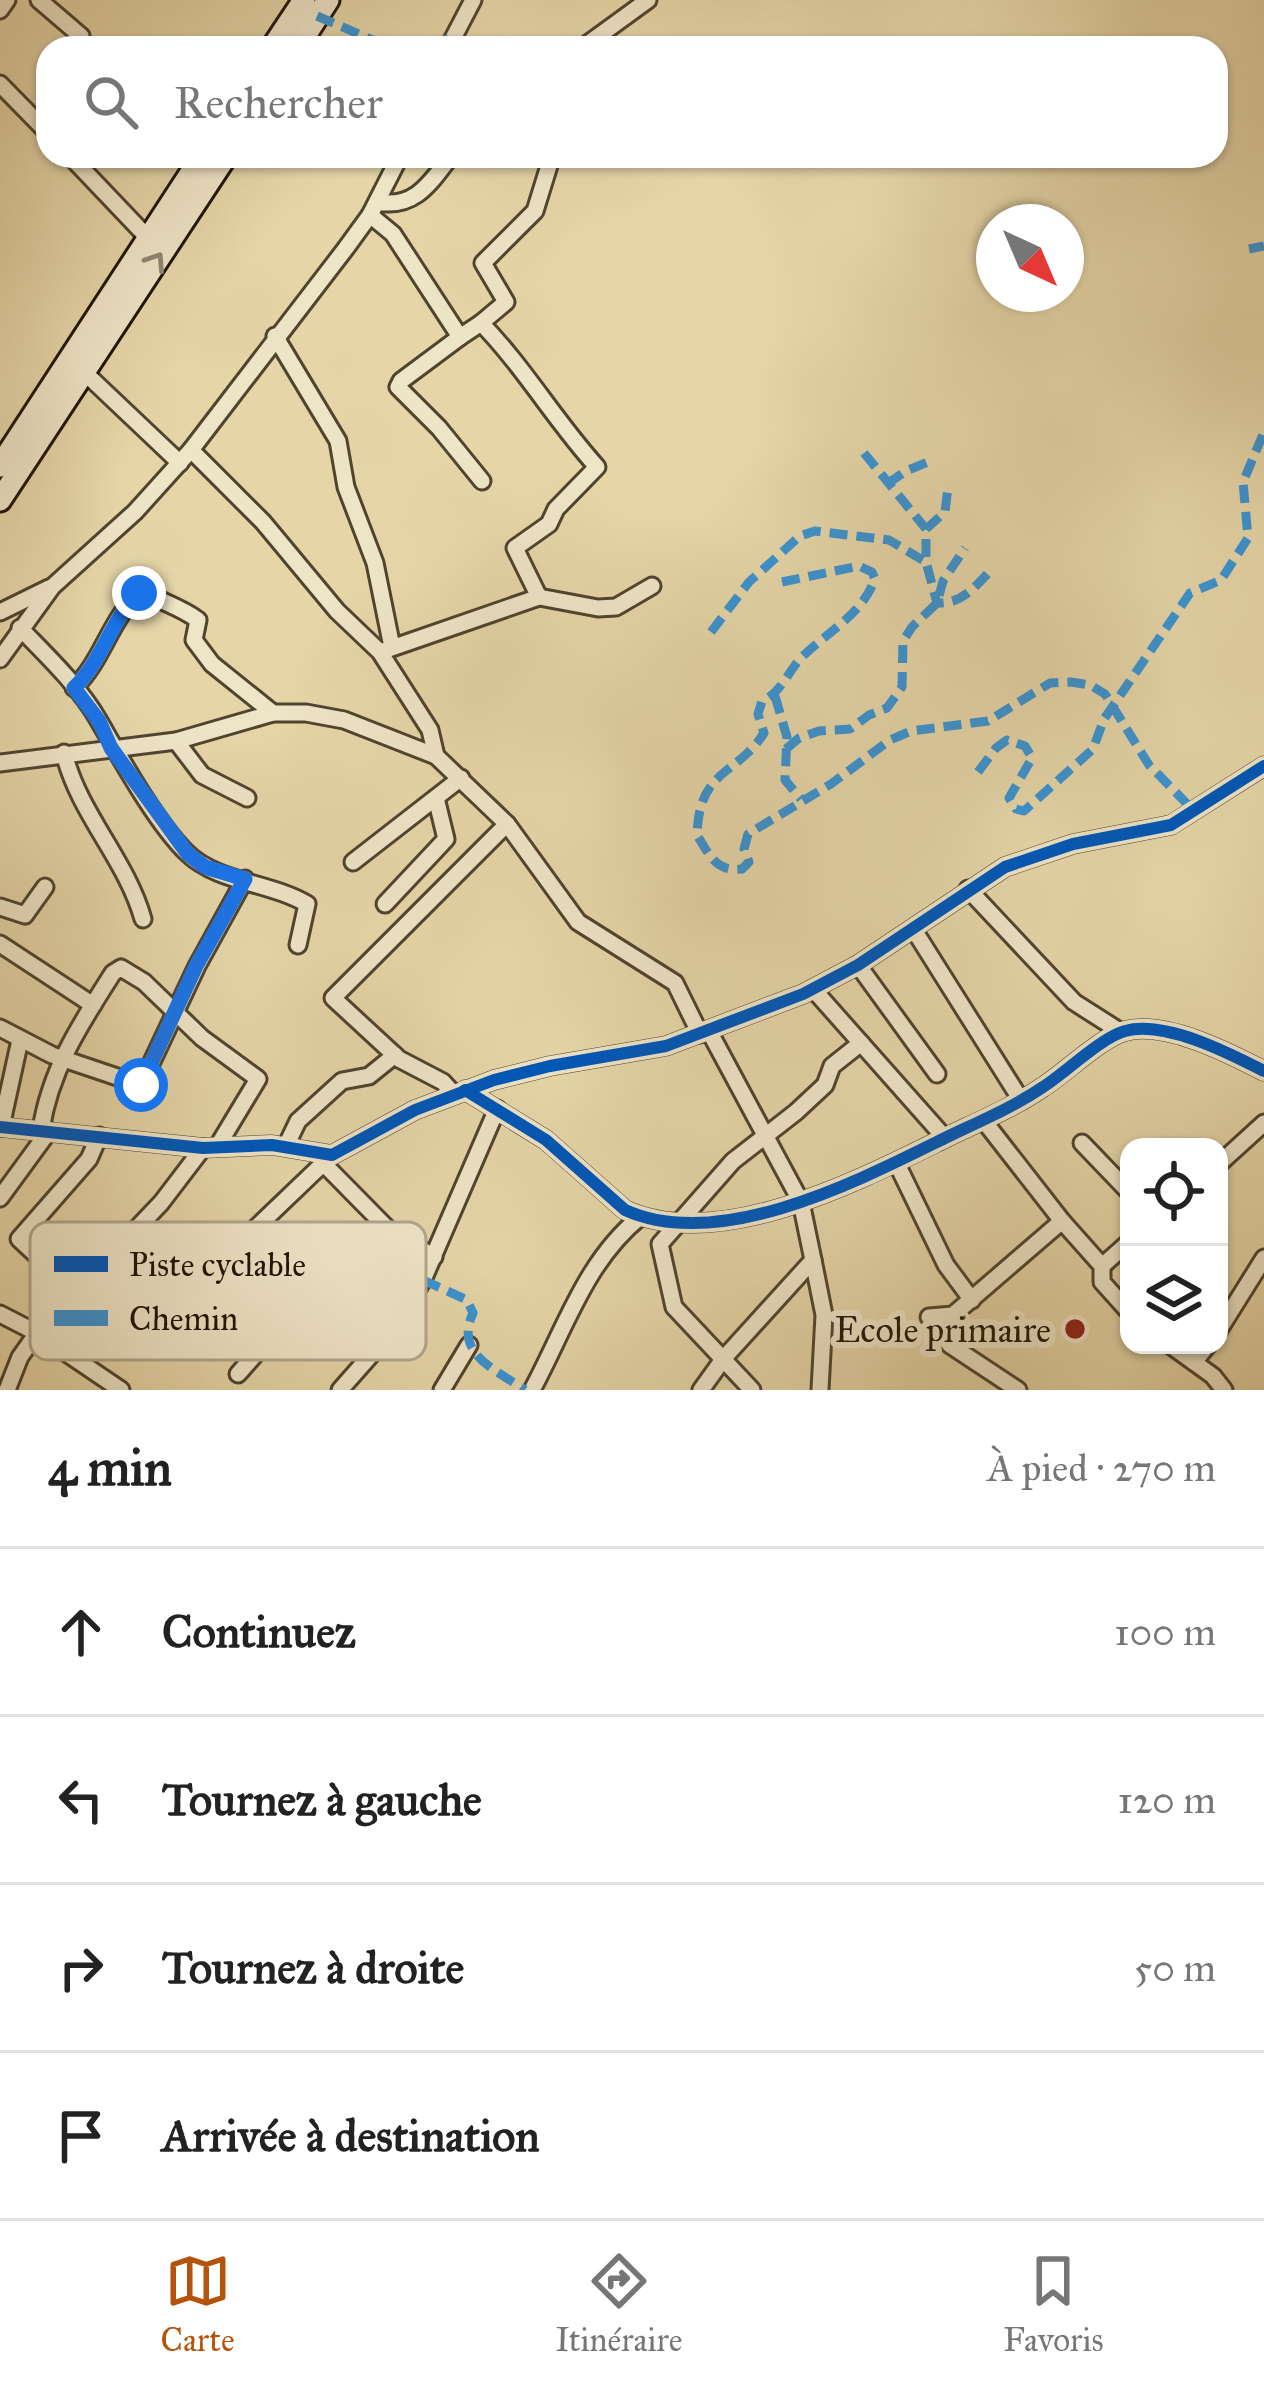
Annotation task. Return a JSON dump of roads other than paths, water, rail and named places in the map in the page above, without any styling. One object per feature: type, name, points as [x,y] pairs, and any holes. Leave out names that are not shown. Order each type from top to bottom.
[{"type":"street","points":[[0,10],[7,0]]},
{"type":"street","points":[[39,0],[81,36]]},
{"type":"street","points":[[280,36],[304,0]]},
{"type":"street","points":[[304,36],[328,0]]},
{"type":"street","points":[[454,36],[473,0]]},
{"type":"street","points":[[596,36],[636,3]]},
{"type":"street","points":[[0,84],[36,121]]},
{"type":"street","points":[[81,168],[148,238]]},
{"type":"street","points":[[0,500],[22,449],[194,168]]},
{"type":"street","points":[[0,466],[22,449],[84,372],[218,168]]},
{"type":"street","points":[[0,659],[52,587],[135,512],[186,456],[373,209],[394,168]]},
{"type":"street","points":[[373,209],[416,196],[440,168]]},
{"type":"street","points":[[482,481],[398,387],[506,302],[483,263],[535,211],[548,168]]},
{"type":"street","points":[[373,209],[460,337]]},
{"type":"street","points":[[481,323],[573,443],[597,467],[544,528],[515,548],[539,597]]},
{"type":"street","points":[[275,336],[338,441],[346,487],[375,563],[386,649],[397,684],[430,730],[436,756]]},
{"type":"street","points":[[84,372],[263,521],[337,611],[386,649]]},
{"type":"street","points":[[386,649],[539,597],[616,607],[652,586]]},
{"type":"street","points":[[0,612],[52,587]]},
{"type":"street","points":[[74,688],[95,665],[124,607],[143,591],[199,620],[194,640],[212,664],[273,713]]},
{"type":"street","points":[[20,628],[99,721],[111,748],[188,854],[205,867],[282,890],[307,904],[298,945]]},
{"type":"street","points":[[0,763],[176,741],[273,713],[344,720],[436,756],[507,824],[578,922],[680,989],[801,1202],[824,1315],[820,1390]]},
{"type":"street","points":[[176,741],[202,775],[247,798]]},
{"type":"street","points":[[64,753],[86,813],[137,899],[143,919]]},
{"type":"street","points":[[261,1222],[327,1159],[376,1129],[460,1092],[550,1066],[647,1051],[813,989],[914,930],[1005,867],[1052,850],[1171,825],[1264,766]]},
{"type":"street","points":[[353,862],[460,778]]},
{"type":"street","points":[[385,904],[446,839],[436,798]]},
{"type":"street","points":[[507,824],[334,994],[334,1001],[395,1055],[546,1140],[625,1210],[640,1217],[733,1220],[801,1202],[897,1164],[984,1120],[1121,1032],[1147,1030],[1210,1045],[1264,1071]]},
{"type":"street","points":[[0,1028],[61,1059],[141,1085],[173,1012],[245,879]]},
{"type":"street","points":[[0,907],[25,915],[45,887]]},
{"type":"street","points":[[968,889],[1074,1002],[1121,1032]]},
{"type":"street","points":[[914,930],[1021,1100]]},
{"type":"street","points":[[0,944],[92,1005]]},
{"type":"street","points":[[858,965],[937,1074]]},
{"type":"street","points":[[0,1198],[45,1130],[45,1103],[61,1059],[112,973],[121,968],[144,982],[173,1012],[258,1079],[210,1148],[143,1222]]},
{"type":"street","points":[[813,989],[945,1138]]},
{"type":"street","points":[[20,1040],[0,1127],[210,1148],[286,1146],[327,1159],[382,1222]]},
{"type":"street","points":[[752,1390],[672,1301],[660,1247],[733,1161],[825,1085],[832,1066],[861,1043]]},
{"type":"street","points":[[286,1146],[298,1121],[342,1081],[369,1076],[395,1055]]},
{"type":"street","points":[[426,1271],[497,1109]]},
{"type":"street","points":[[984,1120],[1102,1266],[1102,1282],[1120,1302]]},
{"type":"street","points":[[1228,1156],[1264,1123]]},
{"type":"street","points":[[34,1222],[89,1159],[99,1136]]},
{"type":"street","points":[[1082,1143],[1120,1183]]},
{"type":"street","points":[[897,1164],[946,1264],[972,1300]]},
{"type":"street","points":[[532,1390],[590,1274],[617,1237],[640,1217]]},
{"type":"street","points":[[928,1317],[952,1315],[1062,1221]]},
{"type":"street","points":[[30,1226],[19,1239],[30,1249]]},
{"type":"street","points":[[1102,1266],[1124,1246]]},
{"type":"street","points":[[426,1252],[434,1257]]},
{"type":"street","points":[[1228,1316],[1264,1258]]},
{"type":"street","points":[[700,1390],[813,1260]]},
{"type":"street","points":[[0,1314],[30,1329]]},
{"type":"street","points":[[952,1315],[956,1327],[950,1345],[1018,1390]]},
{"type":"street","points":[[8,1390],[30,1343]]},
{"type":"street","points":[[442,1390],[469,1346]]},
{"type":"street","points":[[1183,1354],[1224,1390]]},
{"type":"street","points":[[1195,1362],[1201,1354]]},
{"type":"street","points":[[77,1360],[122,1390]]},
{"type":"street","points":[[238,1374],[250,1360]]},
{"type":"street","points":[[340,1390],[366,1360]]},
{"type":"place","name":"Ecole primaire","points":[[1075,1329]]}]
